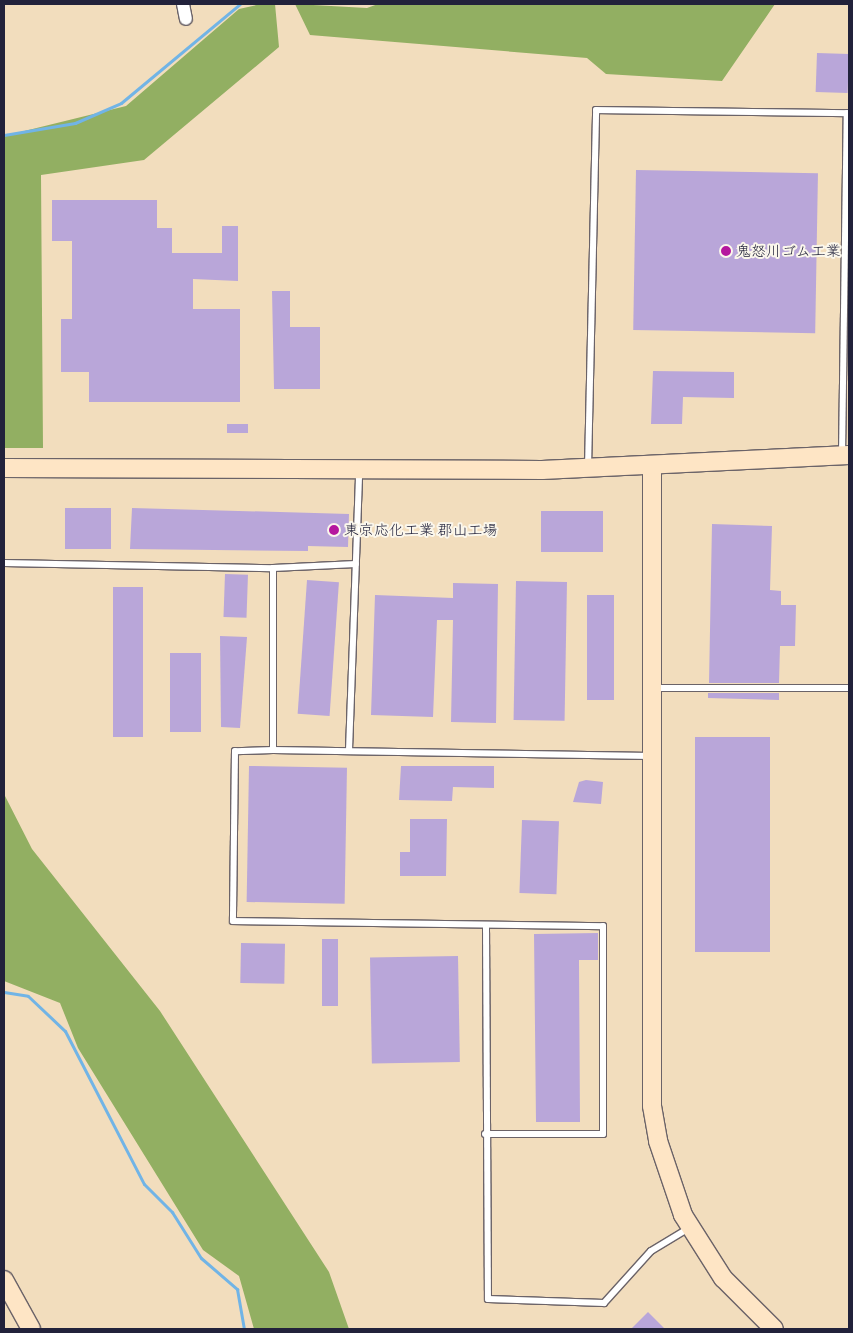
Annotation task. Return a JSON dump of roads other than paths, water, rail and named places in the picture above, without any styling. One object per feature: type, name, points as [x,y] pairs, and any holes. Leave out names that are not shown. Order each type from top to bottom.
[{"type":"street","points":[[183,4],[186,19]]},
{"type":"street","points":[[4,468],[588,469],[846,456]]},
{"type":"street","points":[[652,467],[652,688],[650,756],[652,1106],[666,1169],[690,1228],[723,1278],[774,1329]]},
{"type":"street","points":[[4,1280],[32,1329]]},
{"type":"lane","points":[[588,469],[596,110],[848,113],[846,456]]},
{"type":"lane","points":[[349,750],[359,469]]},
{"type":"lane","points":[[4,564],[273,568],[356,564]]},
{"type":"lane","points":[[273,568],[273,750]]},
{"type":"lane","points":[[652,688],[849,688]]},
{"type":"lane","points":[[485,1134],[603,1134],[603,926],[486,926],[233,921],[235,751],[349,750],[650,756]]},
{"type":"lane","points":[[486,926],[484,1294],[490,1300],[604,1303],[651,1252],[690,1228]]},
{"type":"waterway","points":[[4,135],[75,123],[121,103],[240,4]]},
{"type":"waterway","points":[[4,992],[28,996],[65,1031],[144,1184],[172,1212],[201,1258],[237,1289],[244,1329]]},
{"type":"place","name":"鬼怒川ゴム工業","points":[[726,251]]},
{"type":"place","name":"東京応化工業 郡山工場","points":[[334,530]]}]
